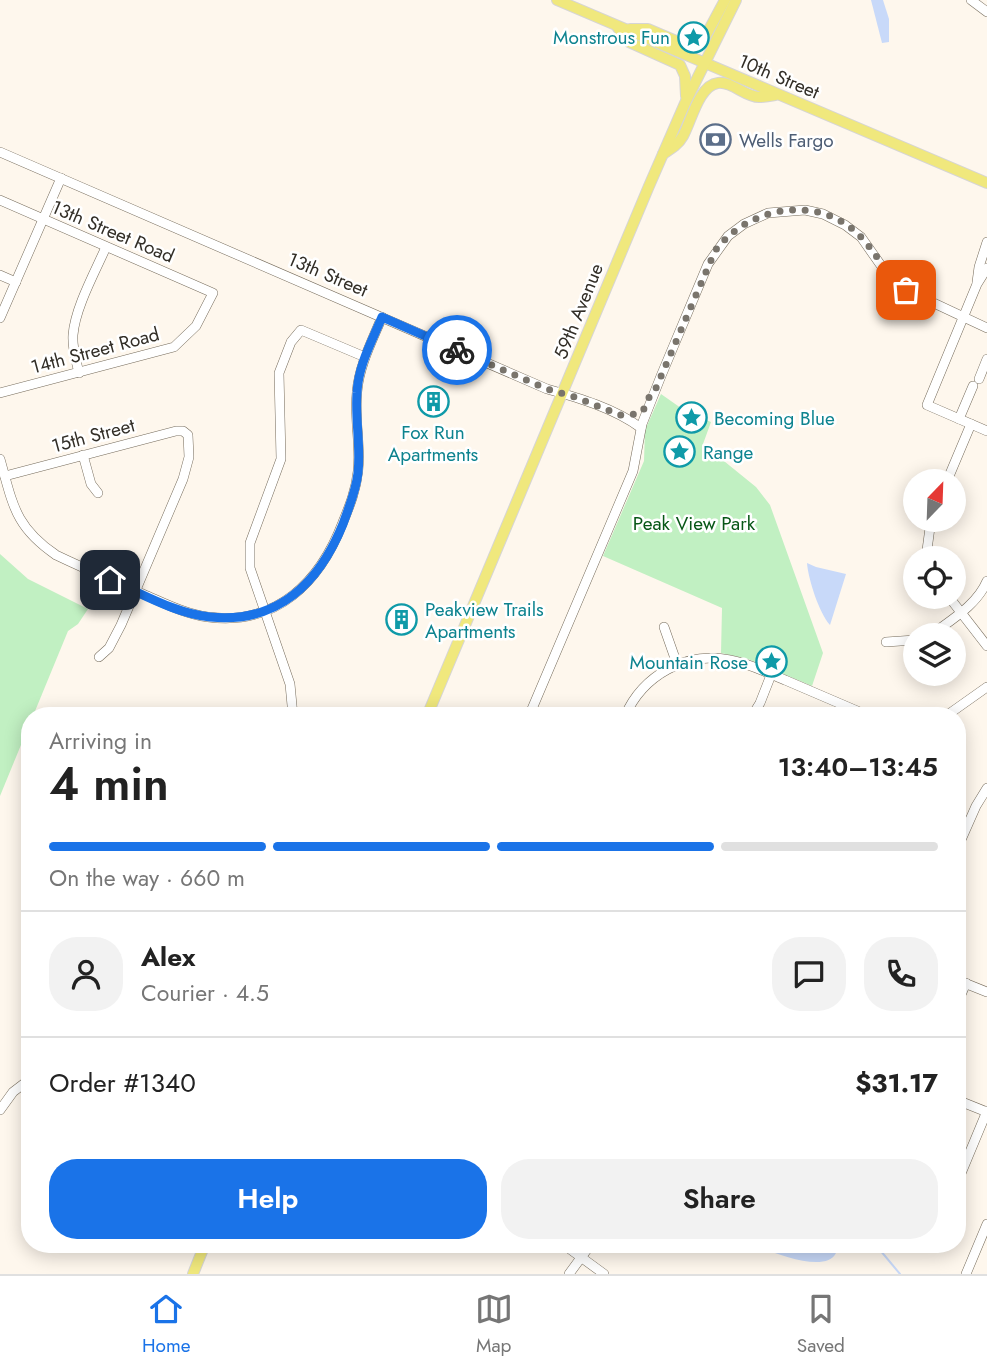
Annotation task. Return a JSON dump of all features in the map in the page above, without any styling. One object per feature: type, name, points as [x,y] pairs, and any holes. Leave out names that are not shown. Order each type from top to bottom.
[{"type":"main road","name":"10th Street","points":[[557,0],[987,183]]},
{"type":"main road","points":[[620,28],[648,29],[681,43],[697,44],[704,39],[725,0]]},
{"type":"main road","name":"59th Avenue","points":[[431,707],[686,101],[736,0]]},
{"type":"main road","points":[[620,28],[629,42],[680,65],[685,76],[686,101]]},
{"type":"main road","points":[[663,155],[682,138],[702,94],[711,85],[724,83],[757,97],[778,95]]},
{"type":"main road","points":[[193,1274],[201,1253]]},
{"type":"street","points":[[971,0],[987,12]]},
{"type":"street","name":"13th Street","points":[[0,152],[547,389],[620,415],[641,428]]},
{"type":"street","points":[[0,318],[61,178]]},
{"type":"street","name":"13th Street Road","points":[[0,200],[212,293]]},
{"type":"street","points":[[533,707],[633,471],[641,428],[708,264],[720,244],[739,227],[759,216],[794,210],[823,214],[861,237],[887,274],[898,284],[918,297],[987,327]]},
{"type":"street","points":[[977,284],[987,242]]},
{"type":"street","points":[[79,373],[73,332],[106,247]]},
{"type":"street","points":[[987,268],[977,284],[927,405],[987,431]]},
{"type":"street","points":[[0,275],[16,282]]},
{"type":"street","name":"14th Street Road","points":[[0,393],[174,346],[196,326],[212,293]]},
{"type":"street","points":[[0,459],[16,513],[37,542],[56,555],[193,614],[226,618],[265,611],[286,602],[314,576],[324,563],[339,533],[354,495],[358,472],[360,449],[357,390],[365,357],[382,317]]},
{"type":"street","points":[[292,707],[290,684],[250,568],[250,543],[281,458],[279,373],[291,342],[301,330],[365,357]]},
{"type":"street","points":[[959,419],[987,359]]},
{"type":"street","points":[[620,415],[643,411],[656,388]]},
{"type":"street","points":[[952,469],[971,424]]},
{"type":"street","name":"15th Street","points":[[5,476],[176,431],[183,431],[188,435],[189,457],[183,479],[135,590]]},
{"type":"street","points":[[83,455],[91,484],[98,493]]},
{"type":"street","points":[[947,623],[979,596],[987,581]]},
{"type":"street","points":[[99,657],[109,648],[135,590]]},
{"type":"street","points":[[958,609],[987,646]]},
{"type":"street","points":[[664,627],[677,664]]},
{"type":"street","points":[[886,642],[903,641]]},
{"type":"street","points":[[630,707],[646,684],[677,664],[696,659],[721,658],[741,662],[839,707]]},
{"type":"street","points":[[758,707],[772,675]]},
{"type":"street","points":[[959,707],[987,687]]},
{"type":"street","points":[[966,829],[987,788]]},
{"type":"street","points":[[966,983],[987,992]]},
{"type":"street","points":[[0,1110],[21,1086]]},
{"type":"street","points":[[966,1103],[987,1111],[966,1161]]},
{"type":"street","points":[[966,1274],[987,1224]]},
{"type":"street","points":[[575,1253],[604,1274]]},
{"type":"street","points":[[569,1274],[584,1253]]},
{"type":"green space","name":"Peak View Park","points":[[661,394],[688,413],[711,422],[703,444],[756,487],[770,505],[823,653],[812,686],[748,659],[721,653],[722,608],[603,556],[644,461],[645,430]]},
{"type":"green space","points":[[0,554],[28,579],[88,609],[78,624],[68,631],[37,707],[21,707],[21,745],[0,796]]},
{"type":"water","points":[[871,0],[883,0],[889,19],[889,42],[882,43]]},
{"type":"water","points":[[807,563],[846,574],[830,625],[815,595]]},
{"type":"water","points":[[776,1253],[836,1253],[821,1262]]},
{"type":"waterway","points":[[882,1253],[900,1274]]},
{"type":"way so far","points":[[457,350],[547,389],[620,415],[638,414],[643,411],[656,388],[708,264],[720,244],[744,223],[768,213],[789,210],[823,214],[853,230],[887,274],[906,290]]},
{"type":"place","name":"Monstrous Fun","points":[[693,37]]},
{"type":"place","name":"Wells Fargo","points":[[716,140]]},
{"type":"place","name":"Fox Run Apartments","points":[[433,401]]},
{"type":"place","name":"Becoming Blue","points":[[691,418]]},
{"type":"place","name":"Range","points":[[680,452]]},
{"type":"place","name":"Peakview Trails Apartments","points":[[402,620]]},
{"type":"place","name":"Mountain Rose","points":[[771,662]]},
{"type":"route","points":[[110,580],[193,614],[209,617],[226,618],[258,613],[286,602],[324,563],[354,495],[360,449],[356,417],[357,390],[365,357],[382,317],[457,350]]}]
